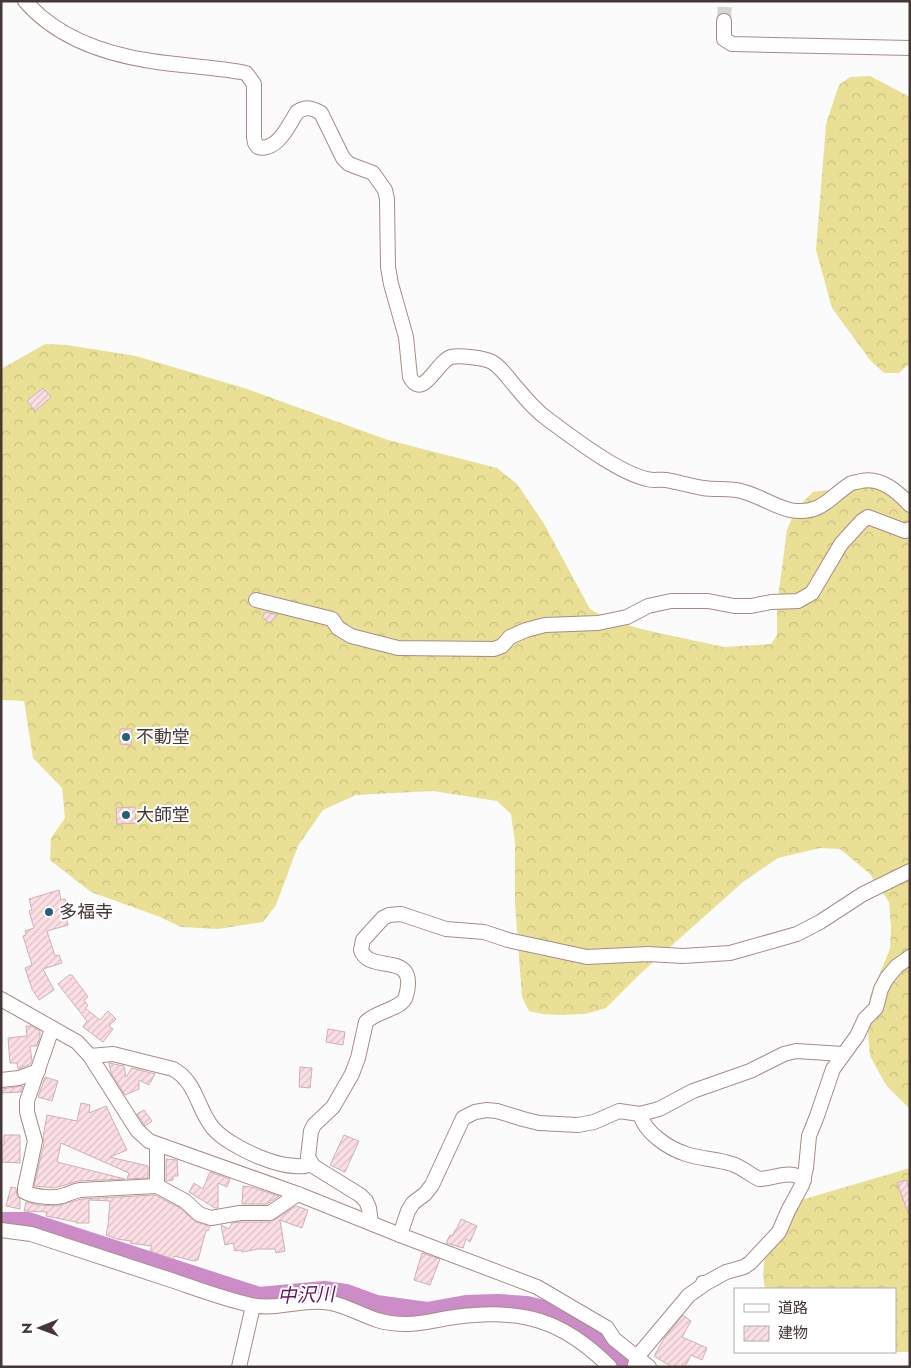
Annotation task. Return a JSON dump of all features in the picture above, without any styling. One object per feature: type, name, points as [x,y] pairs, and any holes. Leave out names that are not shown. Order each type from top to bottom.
[{"type":"street","points":[[25,1],[35,13],[58,30],[98,47],[149,60],[246,73],[254,84],[254,143],[258,147],[268,147],[278,141],[297,112],[302,109],[307,108],[321,113],[343,158],[349,164],[373,173],[385,190],[387,200],[388,267],[406,337],[410,377],[417,385],[422,385],[426,382],[450,357],[462,356],[489,360],[498,366],[528,402],[550,421],[617,467],[642,478],[664,480],[703,488],[741,491],[781,507],[798,510],[816,509],[824,505],[851,483],[864,480],[876,481],[898,492],[910,505]]},
{"type":"street","points":[[724,21],[724,39],[732,44],[910,48]]},
{"type":"street","points":[[256,600],[332,619],[338,628],[350,636],[398,648],[494,648],[502,646],[510,637],[526,630],[545,625],[598,623],[627,617],[648,606],[671,601],[708,600],[734,606],[751,606],[798,600],[812,593],[841,544],[868,517],[905,531],[910,528]]},
{"type":"street","points":[[371,1223],[366,1201],[360,1195],[311,1164],[308,1150],[311,1131],[318,1119],[333,1108],[352,1074],[358,1058],[366,1022],[378,1013],[402,1004],[406,999],[408,983],[406,972],[394,964],[371,961],[366,958],[361,950],[361,944],[383,918],[389,915],[408,915],[446,928],[484,932],[508,940],[587,957],[648,954],[683,956],[725,954],[797,934],[820,922],[863,894],[910,871]]},
{"type":"street","points":[[1,1000],[77,1042],[90,1056],[137,1130],[149,1141],[298,1194],[548,1292],[607,1328],[614,1339],[639,1364],[689,1294],[702,1286],[703,1283],[726,1272],[744,1267],[779,1232],[804,1180],[809,1136],[833,1069],[857,1036],[865,1019],[876,1008],[887,978],[897,966],[910,957]]},
{"type":"street","points":[[52,1029],[27,1106],[35,1141],[25,1192],[43,1197],[66,1195],[69,1191],[157,1186],[185,1201],[200,1214],[211,1218],[240,1213],[270,1213],[298,1194]]},
{"type":"street","points":[[400,1235],[413,1203],[425,1194],[432,1185],[464,1118],[475,1112],[497,1110],[539,1123],[578,1125],[594,1122],[619,1112],[640,1114],[659,1109],[693,1091],[750,1071],[784,1054],[796,1052],[843,1054]]},
{"type":"street","points":[[90,1056],[113,1054],[173,1069],[179,1072],[190,1084],[206,1119],[224,1138],[264,1159],[303,1166],[311,1164]]},
{"type":"street","points":[[1,1080],[19,1078],[38,1071]]},
{"type":"street","points":[[640,1114],[651,1133],[684,1154],[730,1163],[739,1166],[759,1179],[788,1173],[799,1176],[804,1180]]},
{"type":"street","points":[[157,1145],[157,1186]]},
{"type":"street","points":[[1,1230],[31,1234],[253,1306],[322,1302],[354,1310],[377,1320],[407,1324],[457,1316],[493,1314],[530,1317],[562,1329],[582,1341],[610,1367]]},
{"type":"street","points":[[239,1367],[253,1306]]},
{"type":"green space","points":[[870,76],[910,97],[910,363],[899,373],[884,373],[870,360],[832,308],[816,250],[826,124],[839,85],[850,77]]},
{"type":"green space","points":[[45,344],[67,345],[136,356],[244,388],[388,440],[497,468],[517,484],[543,522],[590,609],[608,619],[641,629],[724,647],[771,644],[777,635],[777,605],[787,530],[795,510],[813,492],[843,488],[881,488],[910,499],[910,1109],[886,1085],[870,1056],[867,1021],[870,996],[890,949],[889,902],[870,874],[840,849],[820,848],[778,858],[743,882],[641,973],[606,1008],[585,1014],[562,1015],[529,1011],[522,997],[515,904],[515,843],[511,814],[497,801],[433,791],[356,795],[323,810],[298,846],[276,905],[263,922],[218,929],[181,927],[160,917],[91,892],[50,860],[51,838],[65,818],[62,788],[33,758],[24,701],[1,700],[1,369]]},
{"type":"green space","points":[[910,1168],[910,1352],[896,1352],[896,1288],[765,1288],[763,1275],[767,1235],[791,1203]]},
{"type":"building","points":[[43,388],[51,397],[35,411],[27,401]]},
{"type":"building","points":[[266,612],[277,615],[270,623],[262,617]]},
{"type":"building","name":"不動堂","points":[[120,729],[132,729],[131,745],[120,744]]},
{"type":"building","name":"大師堂","points":[[135,807],[136,823],[117,824],[116,808]]},
{"type":"building","points":[[59,890],[61,900],[65,899],[69,914],[66,915],[68,925],[47,931],[55,956],[59,955],[62,963],[43,969],[54,990],[39,1000],[32,989],[25,968],[32,965],[23,936],[26,935],[25,931],[34,928],[29,911],[32,910],[29,899]]},
{"type":"building","points":[[69,975],[72,975],[88,997],[84,1000],[88,1006],[85,1008],[100,1020],[108,1011],[116,1019],[109,1026],[113,1029],[103,1042],[83,1027],[87,1021],[58,984]]},
{"type":"building","points":[[26,1026],[31,1026],[40,1031],[40,1037],[37,1046],[30,1046],[32,1061],[30,1064],[18,1069],[17,1063],[10,1063],[8,1038],[27,1036]]},
{"type":"building","points":[[328,1029],[345,1032],[343,1045],[326,1042]]},
{"type":"building","points":[[109,1063],[124,1066],[126,1077],[132,1068],[155,1074],[149,1085],[139,1080],[139,1089],[125,1095],[111,1073]]},
{"type":"building","points":[[300,1067],[312,1068],[310,1088],[299,1087]]},
{"type":"building","points":[[45,1077],[58,1081],[52,1101],[38,1097]]},
{"type":"building","points":[[23,1086],[21,1092],[1,1093],[1,1089]]},
{"type":"building","points":[[81,1103],[90,1105],[89,1113],[106,1106],[127,1150],[110,1157],[148,1166],[148,1178],[127,1179],[129,1173],[61,1143],[57,1162],[125,1179],[78,1181],[55,1188],[34,1186],[44,1143],[43,1137],[47,1115],[77,1121]]},
{"type":"building","points":[[144,1110],[152,1121],[145,1126],[137,1114]]},
{"type":"building","points":[[4,1135],[20,1135],[20,1163],[1,1162],[1,1145],[4,1145]]},
{"type":"building","points":[[344,1135],[359,1141],[345,1172],[330,1165]]},
{"type":"building","points":[[166,1159],[177,1160],[178,1176],[173,1176],[173,1180],[166,1181]]},
{"type":"building","points":[[210,1172],[230,1179],[227,1187],[218,1183],[218,1208],[189,1192],[194,1183],[203,1189]]},
{"type":"building","points":[[906,1180],[910,1191],[909,1215],[897,1183]]},
{"type":"building","points":[[243,1186],[279,1196],[267,1204],[242,1204]]},
{"type":"building","points":[[11,1187],[16,1188],[17,1196],[20,1199],[20,1209],[6,1206]]},
{"type":"building","points":[[155,1195],[180,1208],[196,1222],[210,1226],[208,1231],[206,1230],[198,1260],[194,1261],[174,1256],[173,1259],[150,1251],[152,1246],[130,1243],[131,1241],[106,1235],[110,1201],[89,1200],[89,1223],[76,1223],[46,1216],[47,1212],[24,1211],[26,1202],[57,1206],[81,1199]]},
{"type":"building","points":[[296,1206],[308,1210],[302,1228],[280,1220],[285,1251],[276,1253],[275,1249],[258,1249],[242,1252],[241,1250],[235,1251],[233,1243],[225,1245],[221,1225],[229,1229],[232,1223],[271,1222]]},
{"type":"building","points":[[461,1219],[477,1226],[470,1242],[466,1239],[463,1248],[446,1243],[450,1235],[452,1236],[456,1230]]},
{"type":"building","points":[[422,1253],[440,1259],[430,1285],[414,1280]]},
{"type":"building","points":[[683,1315],[691,1321],[682,1337],[707,1348],[702,1360],[691,1355],[685,1367],[672,1367],[654,1356],[665,1337]]},
{"type":"waterway","name":"中沢川","points":[[1,1222],[28,1222],[259,1297],[324,1291],[346,1294],[376,1305],[427,1312],[466,1305],[498,1304],[527,1306],[555,1313],[602,1340],[631,1367]]},
{"type":"tunnel","points":[[724,21],[725,1]]},
{"type":"place","name":"不動堂","points":[[126,737]]},
{"type":"place","name":"大師堂","points":[[126,815]]},
{"type":"place","name":"多福寺","points":[[49,912]]}]
